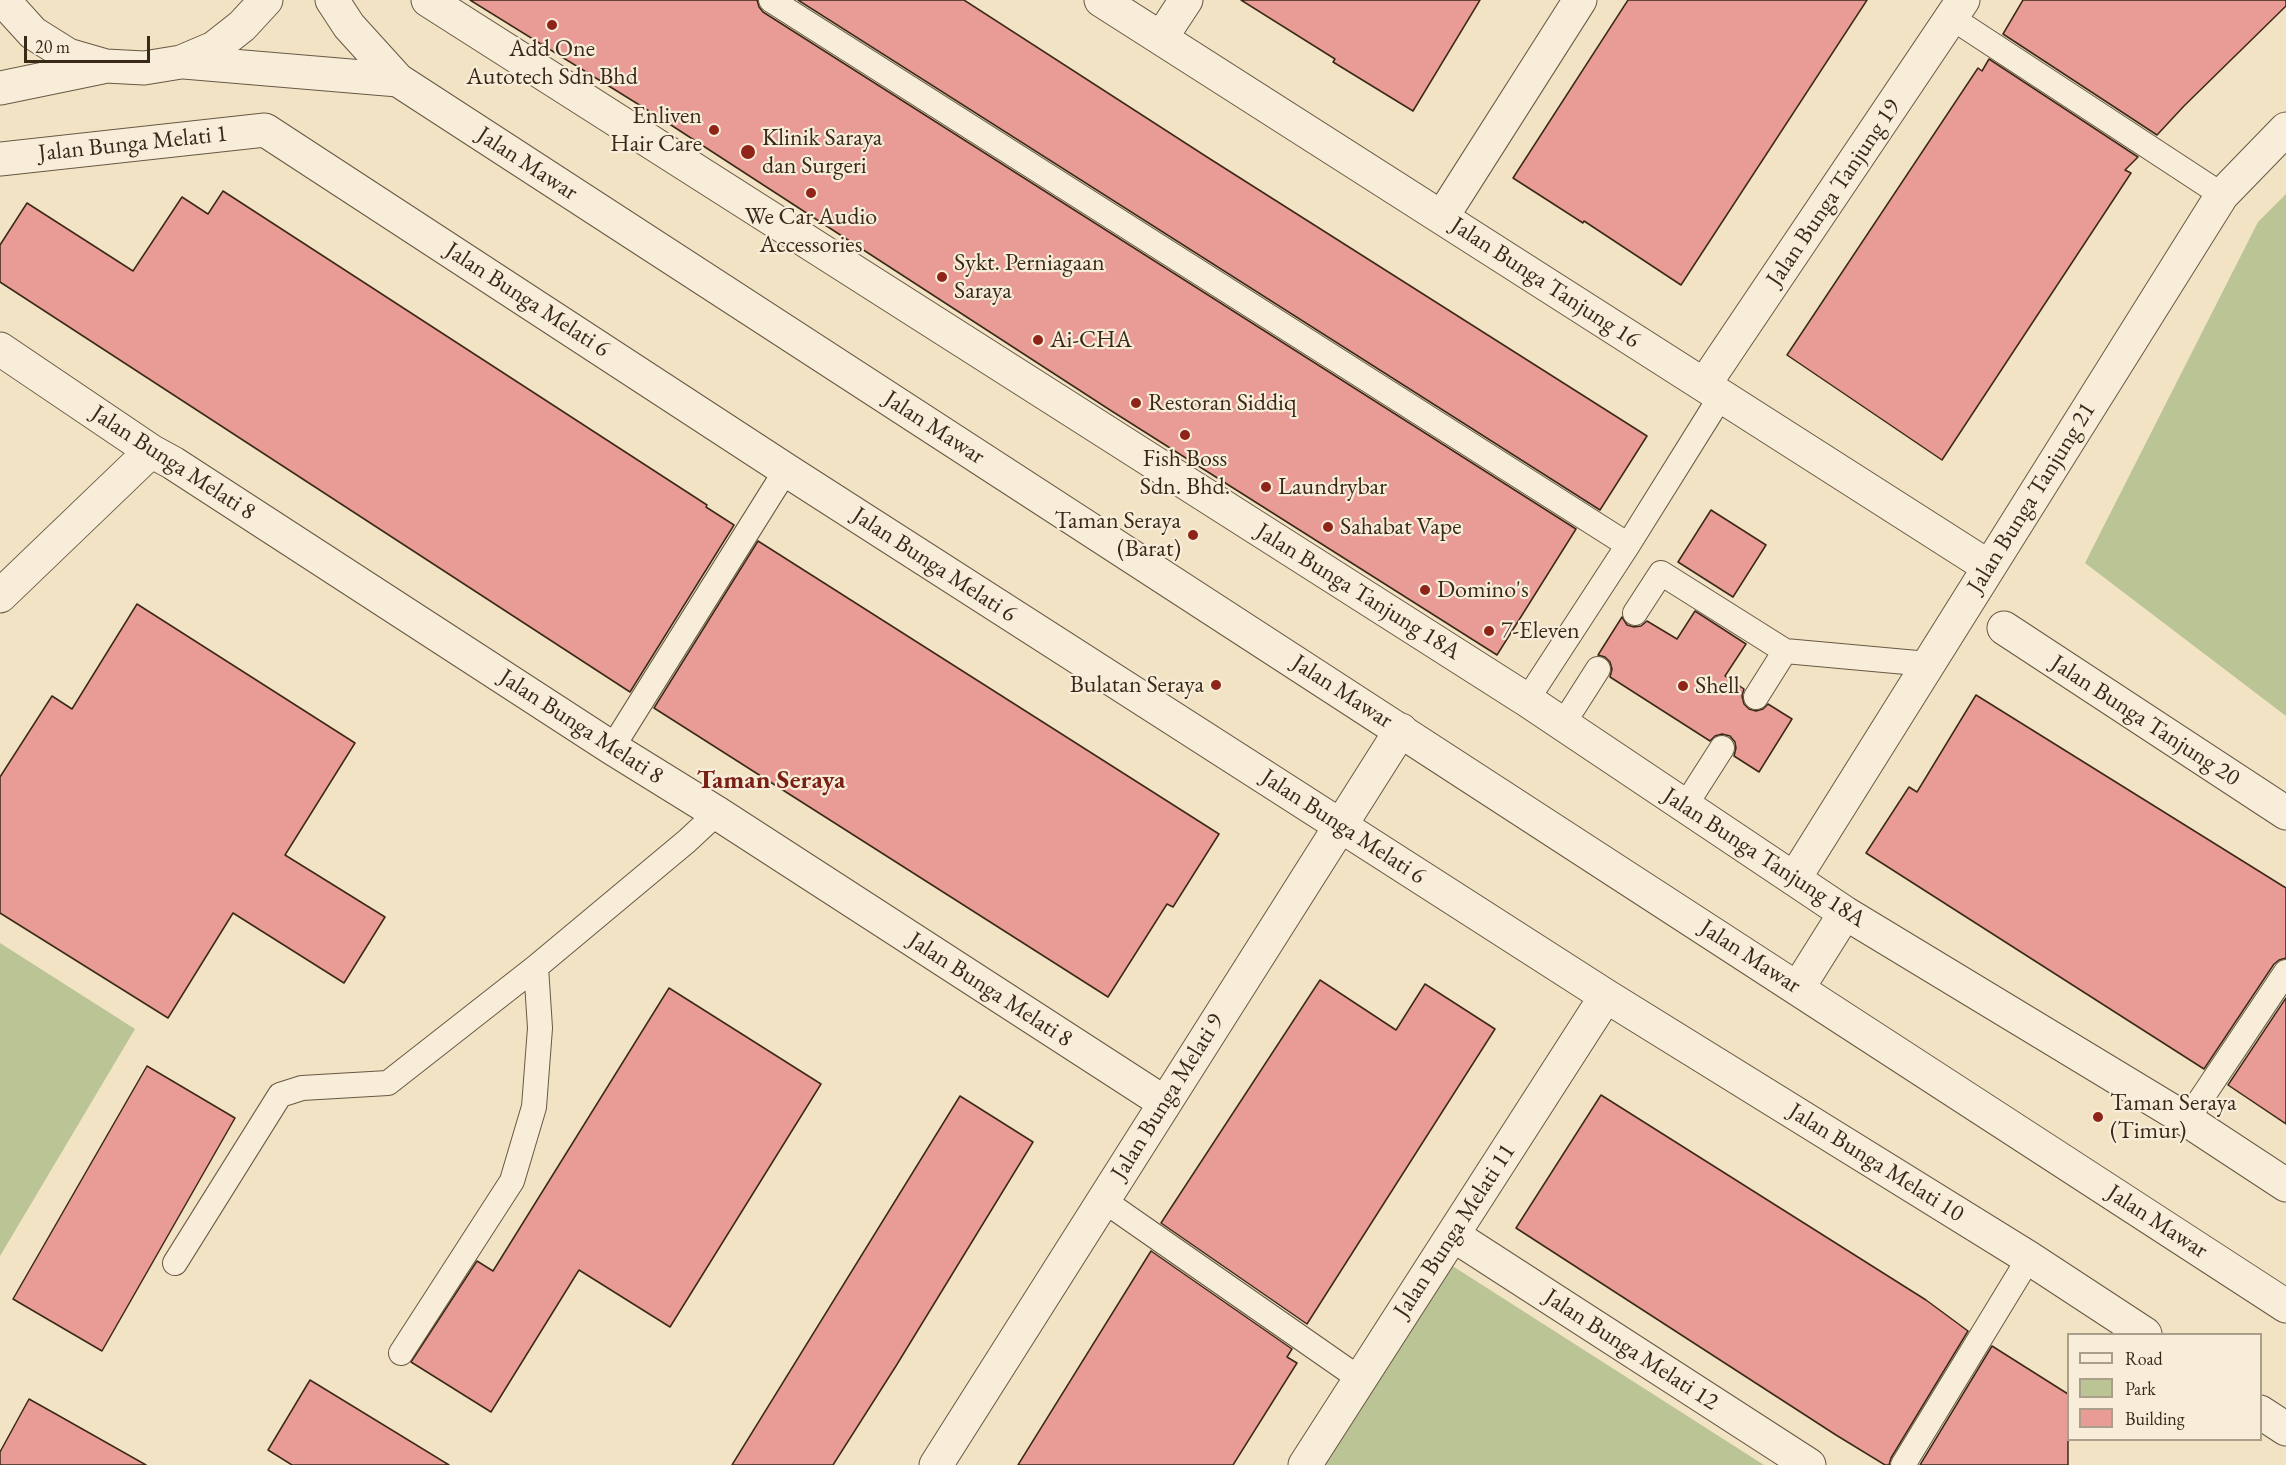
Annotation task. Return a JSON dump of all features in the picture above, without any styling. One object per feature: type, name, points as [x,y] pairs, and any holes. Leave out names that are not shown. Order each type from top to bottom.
[{"type":"street","points":[[3,0],[33,33],[68,55],[106,66],[144,68],[181,62],[214,48],[242,27],[266,0]]},
{"type":"street","name":"Jalan Mawar","points":[[332,0],[349,26],[398,80],[2286,1306]]},
{"type":"street","name":"Jalan Bunga Tanjung 18A","points":[[428,0],[1527,700],[1845,913],[2187,1120],[2286,1185]]},
{"type":"street","name":"Jalan Bunga Tanjung 16","points":[[1101,0],[1989,567]]},
{"type":"street","points":[[1161,38],[1186,0]]},
{"type":"street","points":[[1442,218],[1580,0]]},
{"type":"street","name":"Jalan Bunga Tanjung 19","points":[[1713,390],[1957,9]]},
{"type":"street","name":"Jalan Mawar","points":[[181,62],[398,80]]},
{"type":"street","points":[[0,88],[106,66]]},
{"type":"street","name":"Jalan Bunga Melati 1","points":[[0,159],[266,129]]},
{"type":"street","name":"Jalan Bunga Melati 6","points":[[266,129],[786,470],[1606,996]]},
{"type":"street","name":"Jalan Bunga Tanjung 21","points":[[1794,879],[2222,195],[2286,129]]},
{"type":"street","name":"Jalan Bunga Melati 8","points":[[0,349],[152,451],[612,748],[717,813],[1165,1104]]},
{"type":"street","points":[[0,596],[152,451]]},
{"type":"street","name":"Jalan Bunga Tanjung 20","points":[[2004,628],[2286,813]]},
{"type":"street","name":"Jalan Bunga Melati 9","points":[[936,1465],[1401,730]]},
{"type":"street","points":[[1798,988],[1845,913]]},
{"type":"street","name":"Jalan Bunga Melati 11","points":[[1305,1465],[1606,996]]},
{"type":"street","name":"Jalan Bunga Melati 10","points":[[1606,996],[2029,1258],[2142,1333]]},
{"type":"street","name":"Jalan Bunga Melati 12","points":[[1453,1234],[1809,1465]]},
{"type":"street","points":[[2262,1413],[2286,1428]]},
{"type":"lane","points":[[771,0],[1628,545]]},
{"type":"lane","points":[[1957,9],[2222,195]]},
{"type":"lane","points":[[1527,700],[1628,545],[1713,390]]},
{"type":"lane","points":[[612,748],[786,470]]},
{"type":"lane","points":[[1635,613],[1660,573],[1785,651],[1928,664]]},
{"type":"lane","points":[[1756,697],[1785,651]]},
{"type":"lane","points":[[1563,724],[1598,669]]},
{"type":"lane","points":[[1685,806],[1722,748]]},
{"type":"lane","points":[[175,1263],[280,1095],[302,1088],[388,1083],[536,967],[687,841],[717,813]]},
{"type":"lane","points":[[401,1353],[512,1181],[534,1107],[540,1028],[536,967]]},
{"type":"lane","points":[[2187,1120],[2286,972]]},
{"type":"lane","points":[[1103,1200],[1360,1379]]},
{"type":"lane","points":[[1903,1465],[2029,1258]]},
{"type":"green space","points":[[2286,194],[2286,716],[2085,563],[2258,222]]},
{"type":"green space","points":[[0,943],[135,1029],[0,1256]]},
{"type":"green space","points":[[1451,1265],[1764,1465],[1316,1465]]},
{"type":"building","points":[[470,0],[757,0],[763,12],[1576,529],[1497,655],[1110,410],[654,114]]},
{"type":"building","points":[[798,0],[964,0],[1647,436],[1600,510]]},
{"type":"building","points":[[1241,0],[1480,0],[1413,111],[1333,62],[1335,59]]},
{"type":"building","points":[[1628,0],[1867,0],[1681,285],[1584,221],[1583,223],[1513,178]]},
{"type":"building","points":[[2023,0],[2286,0],[2286,6],[2157,135],[2003,34]]},
{"type":"building","points":[[1989,59],[2138,157],[2125,170],[2131,173],[1942,460],[1787,355],[1978,68],[1982,71]]},
{"type":"building","points":[[223,191],[707,505],[706,507],[734,525],[630,692],[0,282],[0,245],[27,203],[133,271],[182,197],[208,214]]},
{"type":"building","points":[[1711,510],[1766,545],[1733,597],[1678,562]]},
{"type":"building","points":[[758,541],[1219,834],[1173,907],[1167,904],[1108,997],[654,708]]},
{"type":"building","points":[[137,604],[355,743],[285,855],[385,917],[344,983],[233,913],[168,1018],[0,913],[0,777],[52,696],[72,709]]},
{"type":"building","name":"Shell","points":[[1695,611],[1746,644],[1725,676],[1744,689],[1742,696],[1744,704],[1756,711],[1768,704],[1792,719],[1759,772],[1734,756],[1735,742],[1730,736],[1722,734],[1710,741],[1610,677],[1612,669],[1610,662],[1598,655],[1622,617],[1627,625],[1634,627],[1641,626],[1647,621],[1677,639]]},
{"type":"building","points":[[1976,695],[2286,888],[2286,958],[2274,964],[2204,1069],[1866,853],[1909,787],[1917,792]]},
{"type":"building","points":[[1320,980],[1396,1030],[1425,984],[1495,1029],[1307,1324],[1161,1223]]},
{"type":"building","points":[[669,988],[821,1084],[670,1327],[579,1270],[491,1412],[411,1362],[477,1261],[493,1271]]},
{"type":"building","points":[[2286,998],[2286,1124],[2228,1085]]},
{"type":"building","points":[[147,1066],[235,1118],[102,1351],[13,1299]]},
{"type":"building","points":[[1601,1095],[1926,1300],[1968,1331],[1891,1458],[1889,1465],[1885,1465],[1836,1435],[1516,1228]]},
{"type":"building","points":[[960,1096],[1033,1142],[896,1366],[833,1465],[732,1465]]},
{"type":"building","points":[[1151,1251],[1292,1349],[1287,1357],[1297,1363],[1233,1465],[1018,1465]]},
{"type":"building","points":[[1992,1346],[2067,1393],[2068,1465],[1920,1465]]},
{"type":"building","points":[[310,1380],[449,1465],[292,1465],[268,1450]]},
{"type":"building","points":[[29,1399],[146,1465],[0,1465],[0,1452]]},
{"type":"place","name":"Add One Autotech Sdn Bhd","points":[[552,25]]},
{"type":"place","name":"Enliven Hair Care","points":[[714,130]]},
{"type":"place","name":"Klinik Saraya dan Surgeri","points":[[748,152]]},
{"type":"place","name":"We Car Audio Accessories","points":[[811,193]]},
{"type":"place","name":"Sykt. Perniagaan Saraya","points":[[942,277]]},
{"type":"place","name":"Ai-CHA","points":[[1038,340]]},
{"type":"place","name":"Restoran Siddiq","points":[[1136,403]]},
{"type":"place","name":"Fish Boss Sdn. Bhd.","points":[[1185,435]]},
{"type":"place","name":"Laundrybar","points":[[1266,487]]},
{"type":"place","name":"Sahabat Vape","points":[[1328,527]]},
{"type":"place","name":"Taman Seraya (Barat)","points":[[1193,535]]},
{"type":"place","name":"Domino's","points":[[1425,590]]},
{"type":"place","name":"7-Eleven","points":[[1489,631]]},
{"type":"place","name":"Bulatan Seraya","points":[[1216,685]]},
{"type":"place","name":"Shell","points":[[1683,686]]},
{"type":"place","name":"Taman Seraya (Timur)","points":[[2098,1117]]},
{"type":"district","name":"Taman Seraya","points":[[771,781]]}]
